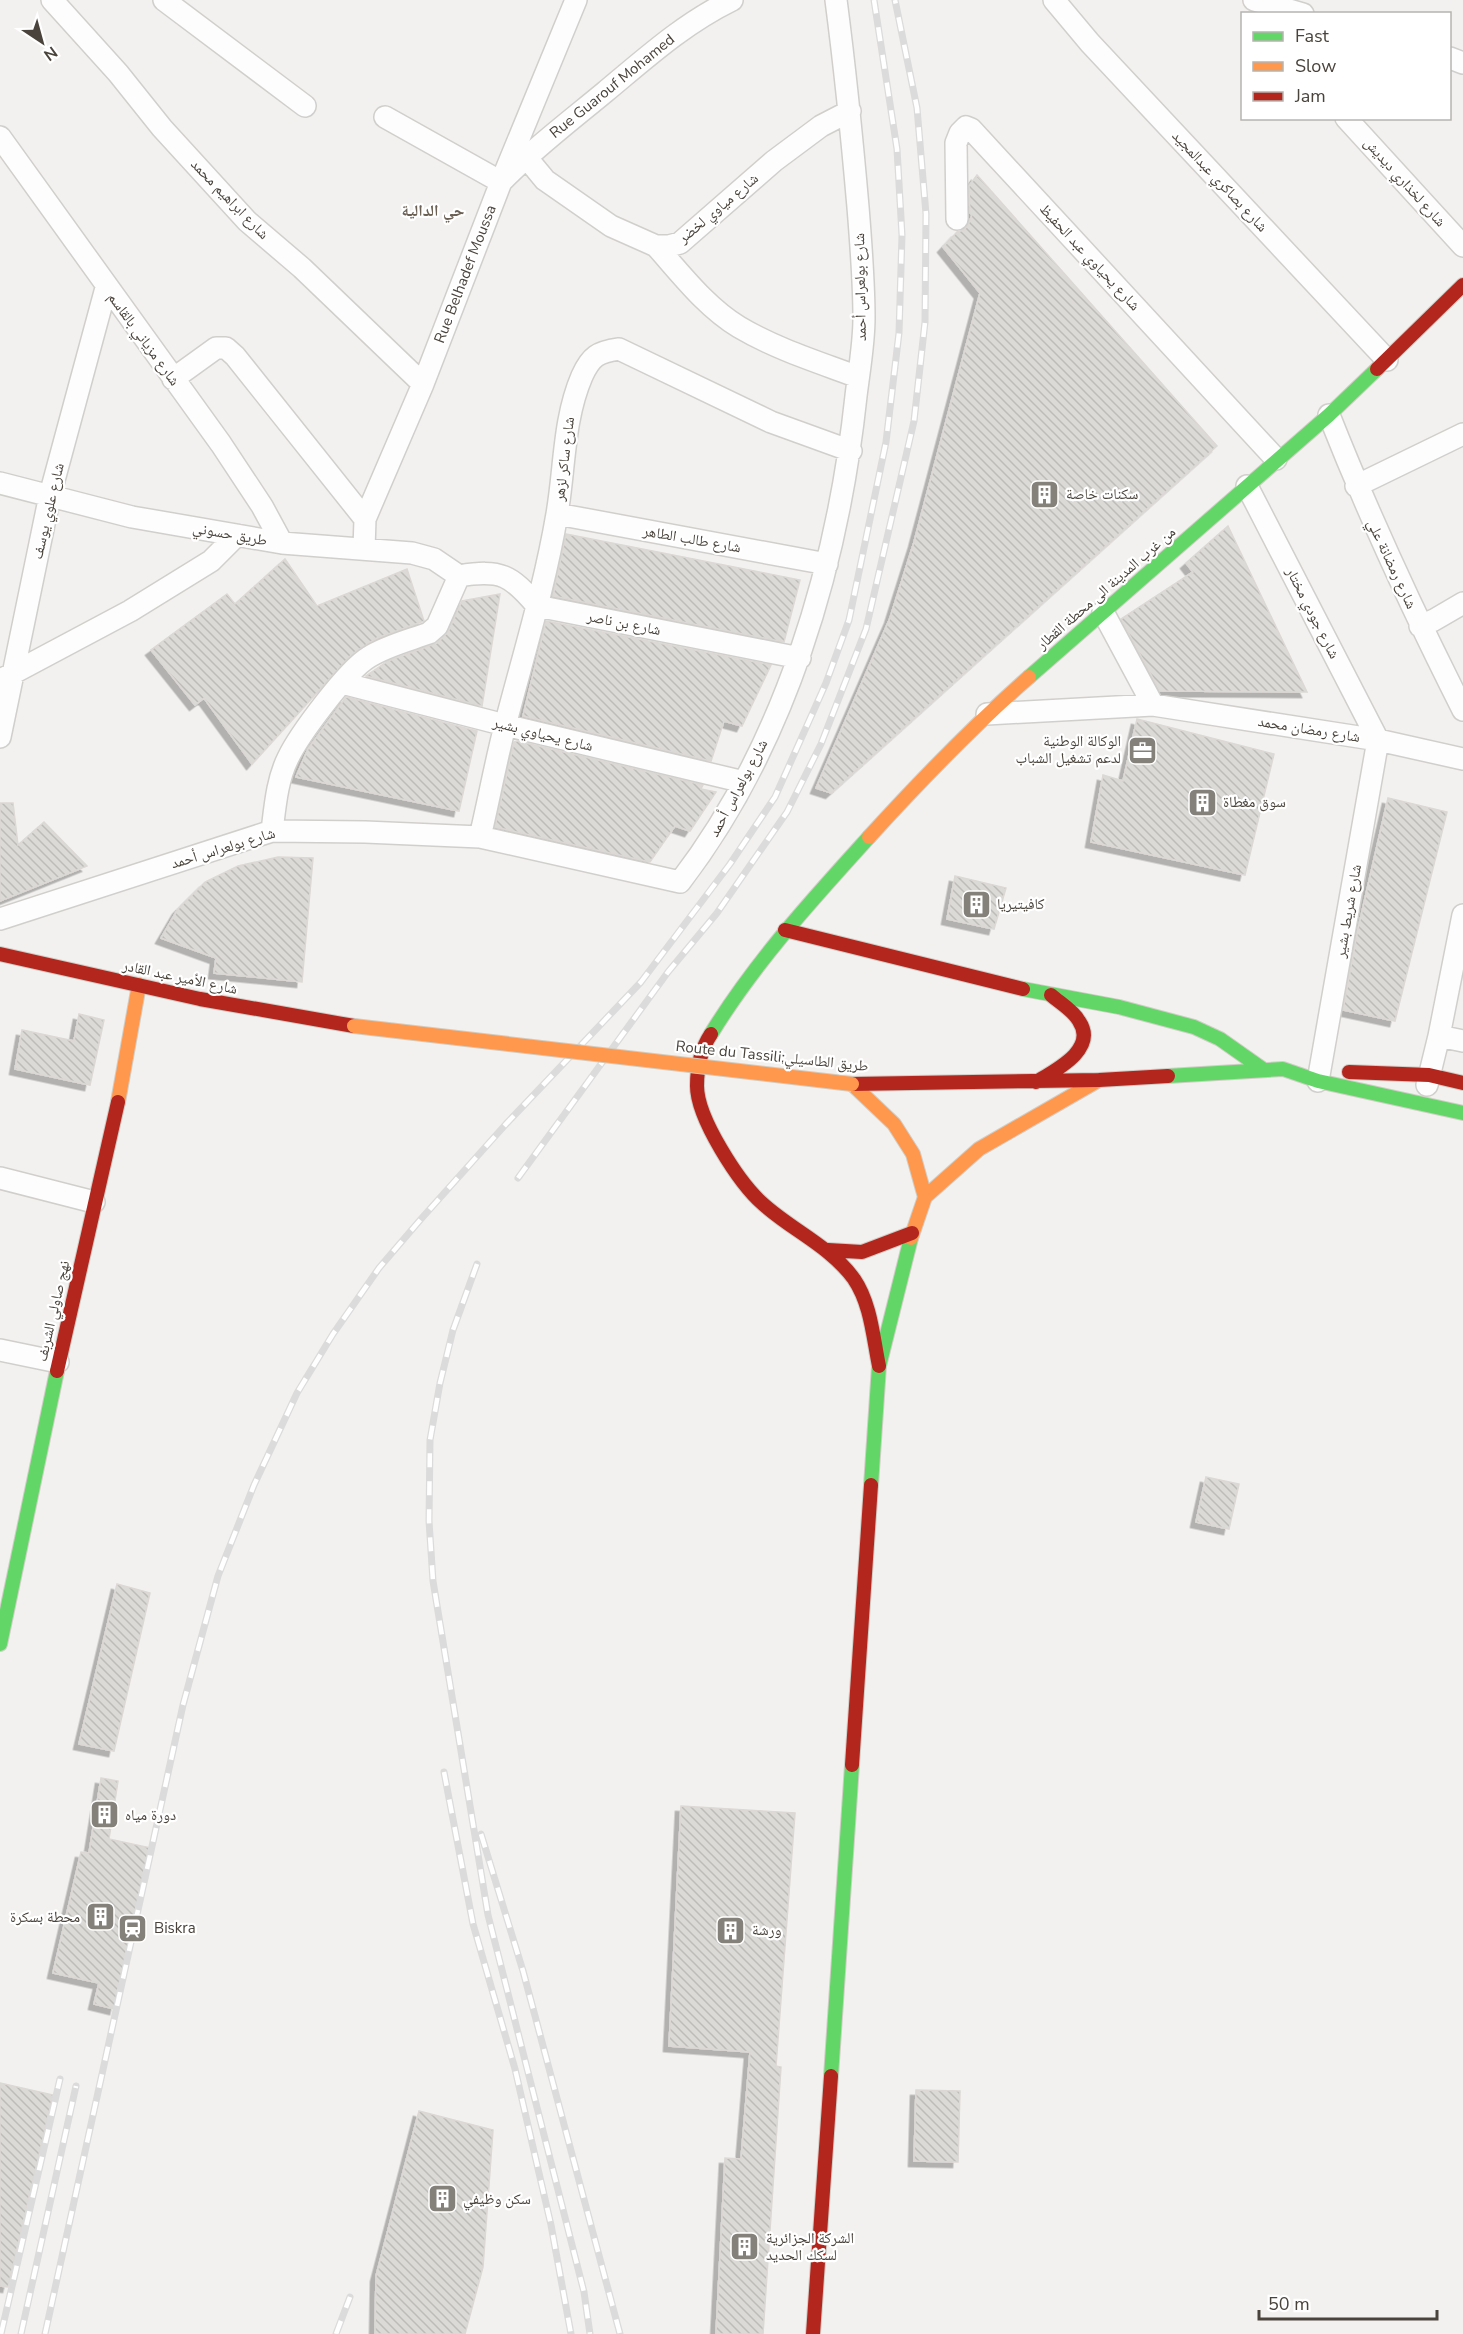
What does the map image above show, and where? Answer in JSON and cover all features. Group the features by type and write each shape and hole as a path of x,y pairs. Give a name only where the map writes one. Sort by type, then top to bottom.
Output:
{"street":[{"name":"شارع ابراهيم محمد","path":"52,0 118,73 162,128 247,221 302,268 423,384"},
{"path":"164,0 305,106"},
{"name":"Rue Belhadef Moussa","path":"364,549 365,519 423,384 501,182 576,0"},
{"name":"Rue Guarouf Mohamed","path":"501,182 525,157 665,41 703,14 732,0"},
{"name":"شارع بولعراس أحمد","path":"0,920 272,831 480,837 680,882 707,847 744,782 800,658 827,564 851,451 864,319 850,111 836,0"},
{"name":"شارع بصاكري عبدالمجيد","path":"1054,0 1090,43 1387,360"},
{"path":"1238,0 1248,12"},
{"path":"1254,0 1296,12"},
{"name":"شارع مياوي لخضر","path":"525,157 545,180 611,226 656,246 669,246 680,243 774,161 821,126 850,111"},
{"path":"385,117 501,182"},
{"name":"شارع لخذاري ديديش","path":"1348,120 1463,246"},
{"name":"شارع يحياوي عبد الحفيظ","path":"957,219 956,143 960,133 966,127 971,129 1276,459"},
{"name":"شارع مزياني بالقاسم","path":"0,137 106,288 221,444 262,506 282,543"},
{"path":"656,246 709,304 737,326 793,353 858,377"},
{"name":"من غرب المدينة الى محطة القطار","path":"828,1250 790,1227 760,1202 728,1163 708,1125 696,1088 702,1048 730,1001 785,930 923,778 987,714 1329,415 1463,285"},
{"name":"شارع علوي يوسف","path":"0,737 7,677 50,495 106,288"},
{"path":"173,379 216,348 226,348 235,356 365,519"},
{"name":"شارع ساكر لزهر","path":"480,837 505,725 537,606 557,514 571,404 591,360 601,351 619,349 771,422 851,451"},
{"name":"شارع رمضانة علي","path":"1329,415 1356,486 1420,626 1463,710"},
{"path":"1356,486 1463,434"},
{"name":"طريق حسوني","path":"0,483 132,517 237,536 282,543 412,553 434,559 459,576"},
{"name":"شارع جودي مختار","path":"1247,486 1378,740"},
{"name":"شارع طالب الطاهر","path":"557,514 827,564"},
{"path":"7,677 130,611 211,561 237,536"},
{"path":"272,831 277,795 288,758 315,717 342,682 368,657 429,633 437,626 459,576 477,573 510,577 537,606"},
{"path":"1420,626 1463,603"},
{"name":"شارع بن ناصر","path":"537,606 800,658"},
{"path":"1103,612 1153,705"},
{"name":"شارع يحياوي بشير","path":"342,682 505,725 744,782"},
{"name":"شارع رمضان محمد","path":"987,714 1153,705 1378,740 1463,759"},
{"name":"شارع شريط بشير","path":"1319,1075 1378,740"},
{"path":"1423,1103 1463,915"},
{"path":"785,930 1051,995 1119,1007 1194,1027 1220,1039 1264,1070"},
{"name":"شارع الأمير عبد القادر","path":"0,954 200,999 354,1026"},
{"name":"نهج صاولي الشربف","path":"0,1644 9,1548 58,1362 133,1024 139,985"},
{"path":"1035,1082 1072,1060 1080,1049 1083,1038 1083,1026 1078,1019 1051,995"},
{"name":"Route du Tassili;طريق الطاسيلي","path":"354,1026 852,1084 1035,1082 1264,1070 1295,1071 1319,1075 1463,1113"},
{"path":"1439,1036 1463,1041"},
{"name":"Route du Tassili;طريق الطاسيلي","path":"1319,1075 1350,1072 1429,1075 1463,1083"},
{"path":"813,2334 879,1366 912,1233 925,1197 979,1149 1099,1080"},
{"path":"852,1084 894,1124 913,1154 925,1197"},
{"path":"0,1178 94,1202"},
{"path":"828,1250 862,1251 912,1233"},
{"path":"828,1250 852,1277 864,1296 879,1366"},
{"path":"0,1350 58,1362"}],"building":[{"name":"سكنات خاصة","path":"977,175 1217,446 831,793 816,788 890,618 914,542 980,293 943,247 957,232 964,230 968,225 972,215 969,186"},
{"path":"1228,526 1307,692 1160,691 1121,619 1193,572 1186,563"},
{"path":"566,534 800,580 784,642 553,596"},
{"path":"285,559 317,606 407,569 424,621 377,638 352,654 252,764 204,698 195,705 151,650 227,594 235,604"},
{"path":"500,594 482,706 366,676 388,661 437,643 448,632 462,601"},
{"path":"546,621 771,665 742,726 724,721 711,761 523,716"},
{"path":"346,697 477,731 459,811 296,777 308,749"},
{"name":"سوق مغطاة","path":"1137,719 1274,754 1245,875 1091,842 1103,775 1123,781"},
{"path":"514,742 703,785 701,789 716,792 690,831 675,826 650,862 495,827"},
{"path":"1388,798 1447,812 1395,1021 1343,1010 1358,929"},
{"path":"0,803 13,803 18,845 44,822 87,866 0,901"},
{"path":"278,857 313,858 302,982 214,973 216,958 161,938 178,909 205,882 238,866"},
{"name":"كافيتيريا","path":"955,876 1006,888 994,929 947,919"},
{"path":"79,1014 104,1020 90,1085 15,1069 22,1030 74,1041"},
{"path":"1206,1477 1239,1484 1229,1529 1196,1522"},
{"path":"117,1584 150,1593 114,1751 79,1744"},
{"name":"محطة بسكرة","path":"101,1778 118,1781 109,1839 151,1848 115,2009 94,2004 99,1983 53,1973 81,1852 89,1853"},
{"name":"ورشة","path":"681,1806 795,1813 776,2066 781,2067 763,2334 716,2334 725,2158 741,2159 750,2052 669,2046"},
{"path":"0,2083 53,2095 8,2287 0,2286"},
{"path":"916,2090 960,2091 958,2162 914,2161"},
{"name":"سكن وظيفي","path":"419,2111 493,2130 483,2267 465,2334 375,2334 376,2276"}],"railway":[{"path":"45,2334 183,1705 218,1576 254,1485 297,1393 333,1334 379,1268 506,1124 641,982 730,864 775,797 826,683 849,620 886,442 899,333 902,235 897,149 874,0"},
{"path":"518,1178 668,972 717,913 787,812 821,744 866,629 914,421 925,322 926,214 917,108 895,0"},
{"path":"477,1264 453,1330 440,1383 430,1440 429,1521 433,1581 488,1915 584,2292 590,2334"},
{"path":"444,1772 473,1924 515,2069 551,2225 571,2334"},
{"path":"481,1834 523,1971 620,2334"},
{"path":"1,2334 60,2079"},
{"path":"21,2334 76,2086"},
{"path":"336,2334 350,2297"}],"traffic: fast":[{"path":"1029,677 1329,415 1377,369"},
{"path":"711,1034 765,957 869,837"},
{"path":"1023,989 1119,1007 1194,1027 1220,1039 1264,1070"},
{"path":"1168,1076 1283,1069 1318,1081 1463,1113"},
{"path":"871,1485 879,1366 911,1238"},
{"path":"0,1644 57,1371"},
{"path":"831,2076 852,1765"}],"traffic: slow":[{"path":"869,837 947,755 1029,677"},
{"path":"118,1102 139,985"},
{"path":"354,1026 852,1084"},
{"path":"911,1238 925,1197 979,1149 1099,1080"},
{"path":"852,1084 894,1124 913,1154 925,1197"}],"traffic: jam":[{"path":"1377,369 1463,285"},
{"path":"785,930 1023,989"},
{"path":"0,954 200,999 354,1026"},
{"path":"1036,1082 1072,1058 1083,1041 1083,1031 1079,1021 1070,1010 1051,995"},
{"path":"711,1034 700,1058 697,1086 704,1115 712,1132 732,1166 753,1194 775,1214 834,1257 854,1279 868,1310 879,1366"},
{"path":"1349,1072 1429,1075 1463,1083"},
{"path":"852,1084 1099,1080 1168,1076"},
{"path":"57,1371 118,1102"},
{"path":"828,1250 862,1252 912,1233"},
{"path":"852,1765 871,1485"},
{"path":"813,2334 831,2076"}],"place":[{"name":"سكنات خاصة","path":"1045,494"},
{"name":"الوكالة الوطنية لدعم تشغيل الشباب","path":"1142,750"},
{"name":"سوق مغطاة","path":"1202,802"},
{"name":"كافيتيريا","path":"976,904"},
{"name":"دورة مياه","path":"104,1815"},
{"name":"محطة بسكرة","path":"101,1917"},
{"name":"Biskra","path":"133,1928"},
{"name":"ورشة","path":"731,1930"},
{"name":"سكن وظيفي","path":"442,2199"},
{"name":"الشركة الجزائرية لسكك الحديد","path":"745,2247"}],"district":[{"name":"حي الدالية","path":"433,211"}]}
